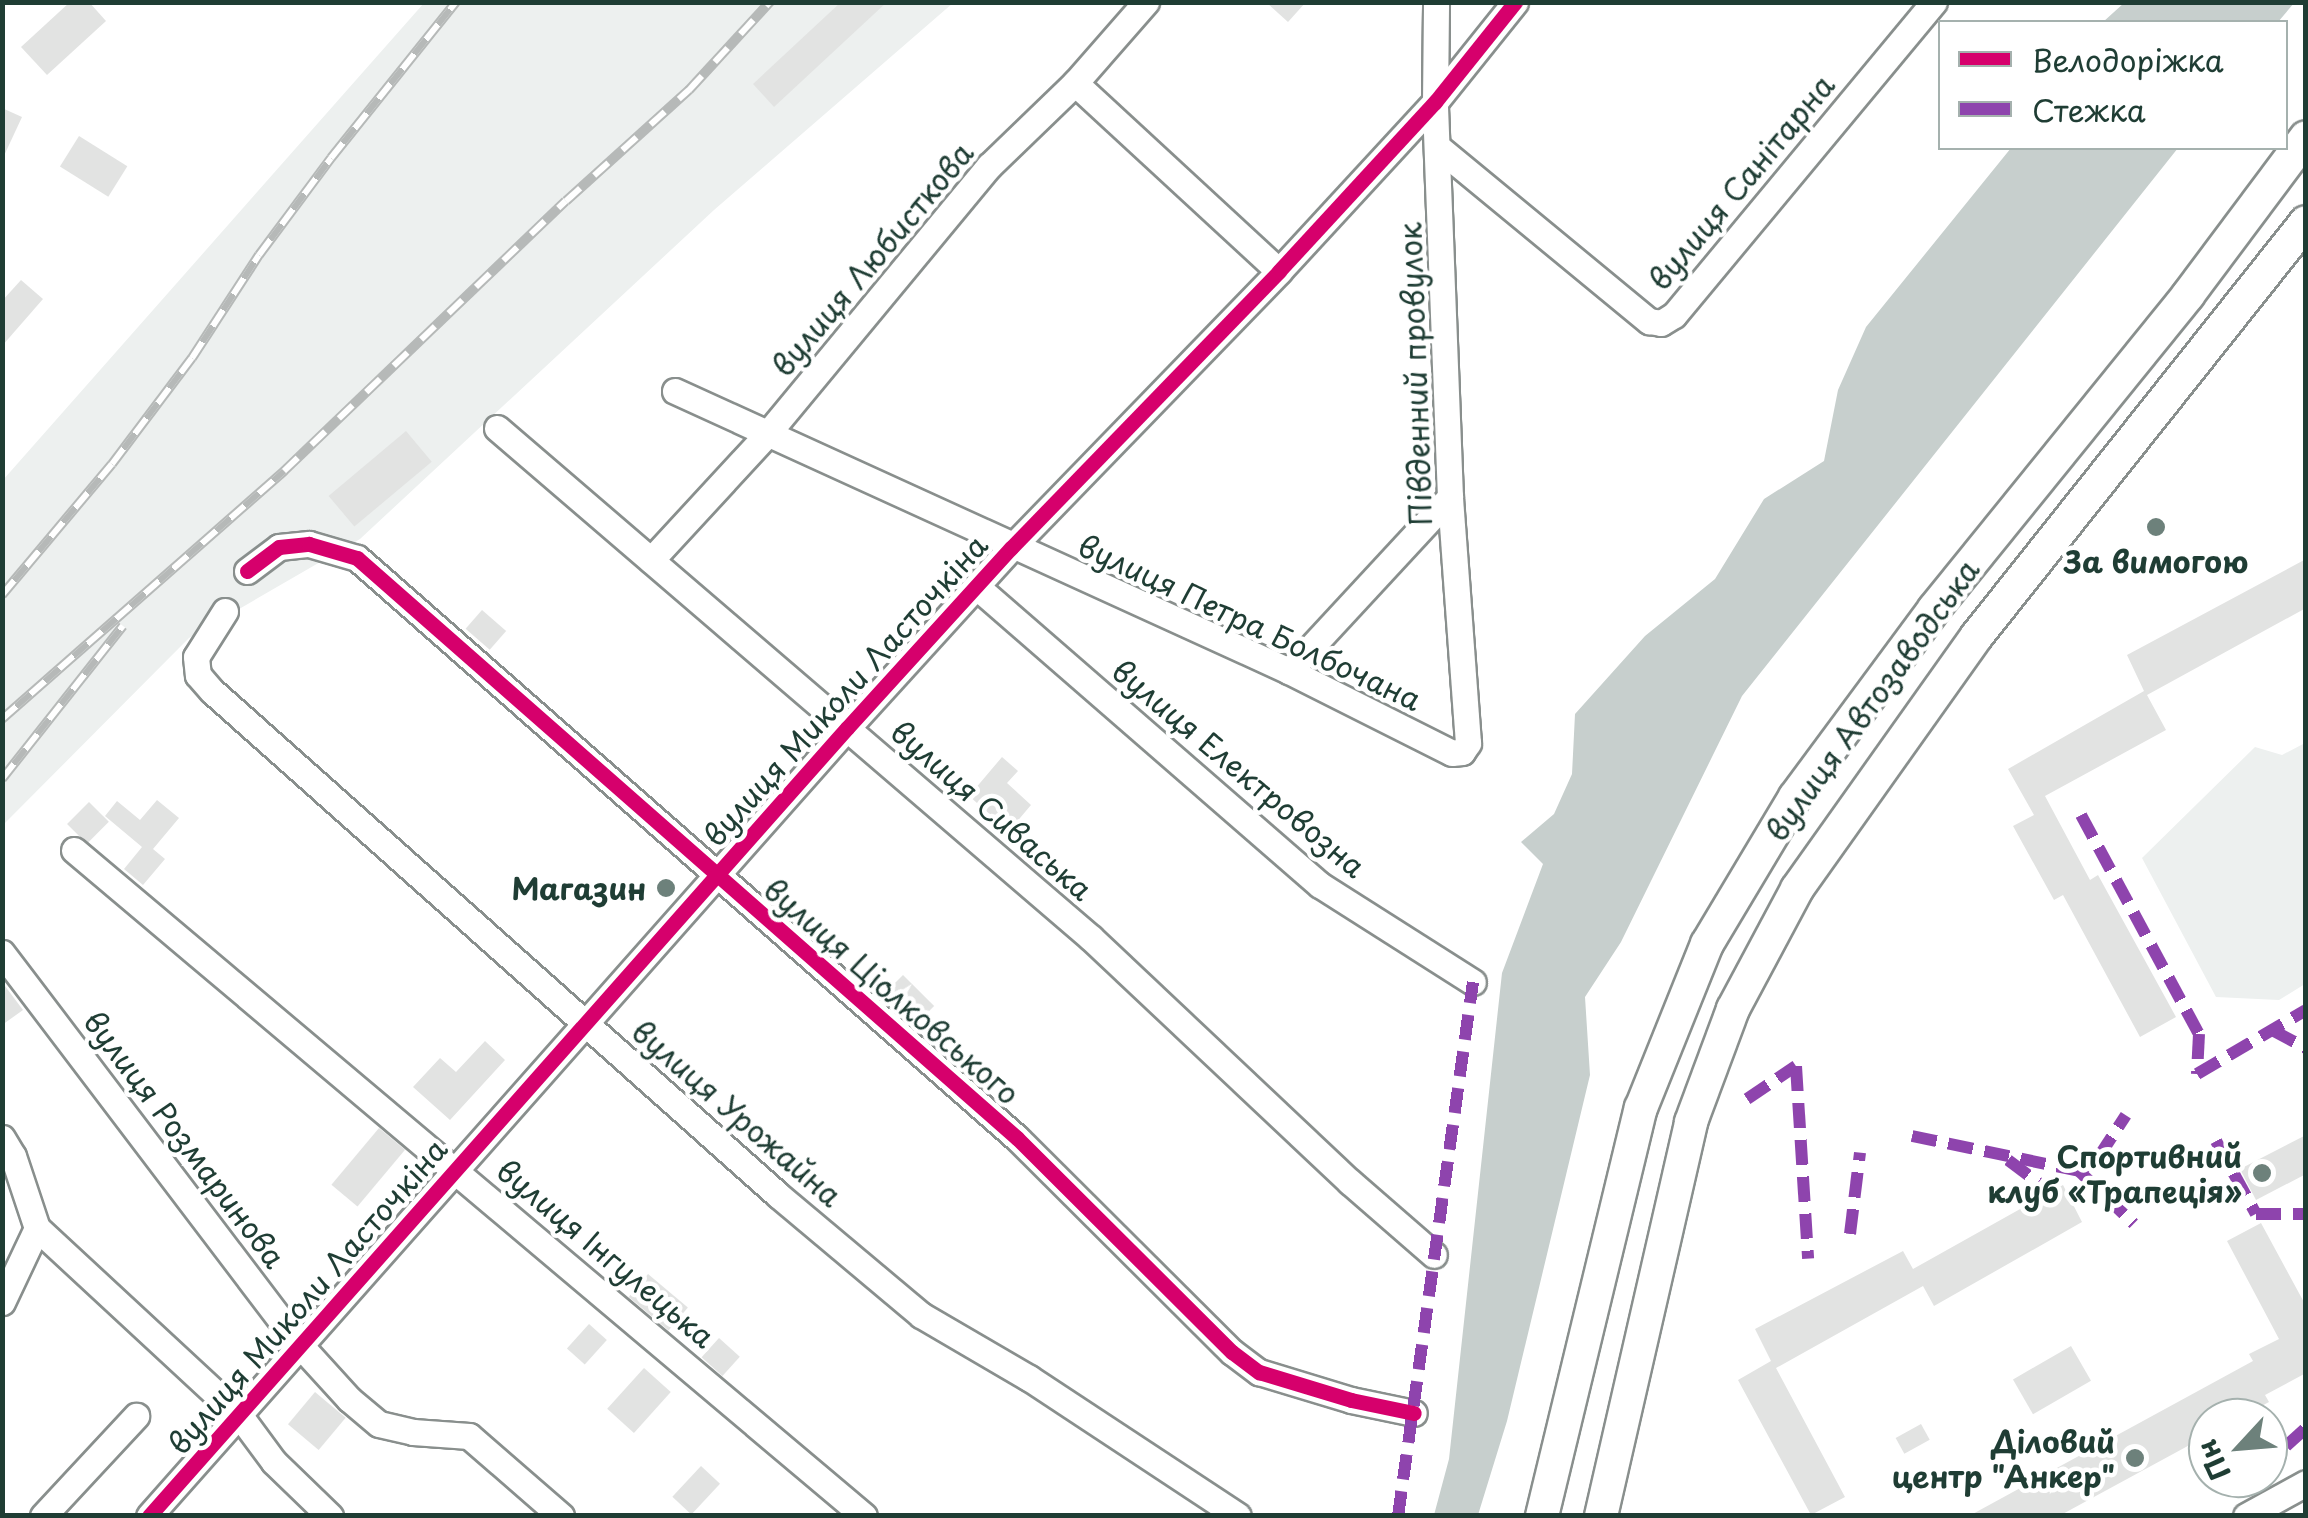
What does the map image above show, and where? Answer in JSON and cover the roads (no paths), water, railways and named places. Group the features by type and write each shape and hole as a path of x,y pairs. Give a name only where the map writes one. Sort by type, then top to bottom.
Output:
{"main road":[{"name":"вулиця Автозаводська","path":"1542,1516 1641,1108 1708,944 1795,798 1934,609 2188,295 2306,137"},
{"name":"вулиця Автозаводська","path":"1602,1516 1690,1122 1734,1010 1797,889 1976,637 2306,222"},
{"path":"1934,609 1976,637"}],"street":[{"name":"вулиця Любисткова","path":"651,560 768,434 989,166 1075,83 1146,2"},
{"name":"Південний провулок","path":"1436,2 1434,102 1440,148 1450,497 1468,743"},
{"name":"вулиця Миколи Ласточкіна","path":"149,1516 240,1416 298,1343 587,1024 715,874 1011,548 1280,271 1434,102 1515,2"},
{"name":"вулиця Санітарна","path":"1440,148 1650,321 1661,323 1674,315 1934,2"},
{"path":"1075,83 1280,271"},
{"name":"вулиця Петра Болбочана","path":"675,391 1011,548 1289,671 1452,753 1462,752 1468,743"},
{"name":"вулиця Сиваська","path":"497,428 1091,938 1350,1182 1434,1255"},
{"path":"1289,671 1450,497"},
{"name":"вулиця Ціолковського","path":"247,571 280,548 309,544 356,558 1017,1138 1232,1352 1259,1372 1351,1400 1414,1413"},
{"name":"вулиця Електровозна","path":"976,587 1320,885 1473,982"},
{"name":"вулиця Урожайна","path":"225,610 196,657 198,675 587,1024 921,1315 1030,1378 1238,1516"},
{"name":"вулиця Інгулецька","path":"74,850 864,1516"},
{"name":"вулиця Розмаринова","path":"2,952 298,1343 380,1424 413,1432 468,1436 561,1516"},
{"path":"2,1138 13,1156 37,1228 240,1416 274,1462 330,1516"},
{"path":"2,1302 37,1228"},
{"path":"43,1516 136,1416"},
{"path":"2246,1516 2306,1483"}],"railway":[{"path":"2,595 112,464 192,358 259,255 331,158 456,2"},
{"path":"2,719 284,471 566,201 689,90 770,2"},
{"path":"2,779 123,626"}],"place":[{"name":"За вимогою","path":"2156,527"},
{"name":"Магазин","path":"666,888"},
{"name":"Спортивний клуб «Трапеція»","path":"2262,1173"},
{"name":"Діловий центр \"Анкер\"","path":"2135,1458"}]}
